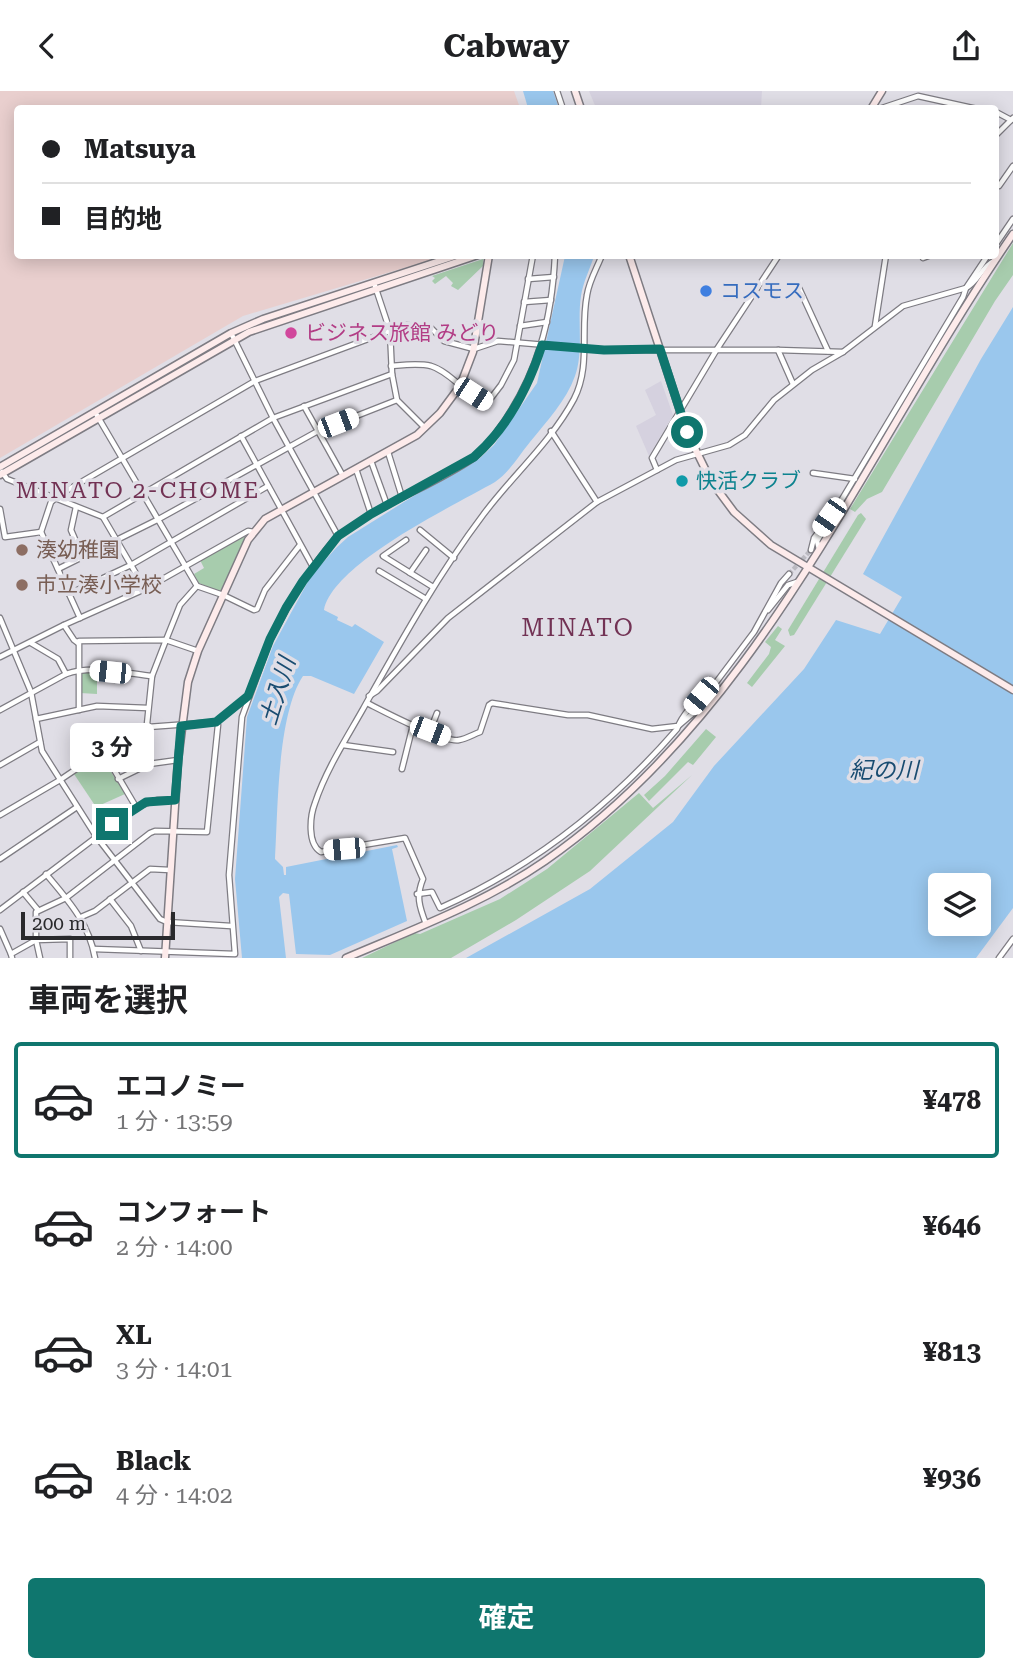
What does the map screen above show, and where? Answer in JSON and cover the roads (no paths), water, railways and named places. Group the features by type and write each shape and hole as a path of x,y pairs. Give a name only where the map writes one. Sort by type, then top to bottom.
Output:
{"main road":[{"path":"999,255 1013,234"},
{"path":"1,471 233,336 447,259"},
{"path":"375,286 465,259"},
{"path":"165,955 178,760 188,682 198,651 223,595 254,532 265,519 417,435 440,413 460,386 474,349 488,259"},
{"path":"630,259 696,453 711,481 748,527 771,545 1013,690"},
{"path":"346,958 502,888 575,839 668,753 714,699 766,629 807,567 815,549 883,448 995,261"}],"street":[{"path":"891,105 919,96 959,105"},
{"path":"999,132 1012,119"},
{"path":"999,186 1013,166"},
{"path":"999,240 1013,219"},
{"path":"391,366 433,367 488,402 514,360 532,259"},
{"path":"93,950 141,951 165,955 235,954 229,875 242,717 270,639 296,591 338,536 371,514 474,457 487,445 535,367 543,345 555,259"},
{"path":"426,924 417,894 423,879 405,838 321,852 316,849 312,811 328,773 367,700 433,587 482,516 551,432 578,390 584,365 587,294 600,259"},
{"path":"657,470 652,458 717,349 776,259"},
{"path":"875,326 885,259"},
{"path":"815,549 836,508 985,259"},
{"path":"367,700 448,618 597,502 696,453 729,445 745,435 775,400 794,384 843,352 903,306 966,288 972,285 989,263 995,261"},
{"path":"528,279 554,277"},
{"path":"375,286 390,331 391,374 397,400 425,428"},
{"path":"799,288 828,351"},
{"path":"524,302 551,300"},
{"path":"520,326 547,322"},
{"path":"80,618 41,532 54,499 255,381 390,331 413,325 431,328 444,341 474,349 498,341 583,349 843,352"},
{"path":"233,336 273,418 338,536"},
{"path":"778,350 794,384"},
{"path":"103,517 273,418 391,374"},
{"path":"58,569 157,520 318,431 397,400"},
{"path":"304,406 343,476"},
{"path":"97,415 197,586 257,609 265,590 300,545"},
{"path":"551,432 597,502"},
{"path":"241,436 313,568"},
{"path":"388,452 402,497"},
{"path":"371,461 387,505"},
{"path":"356,469 371,514"},
{"path":"1,471 7,479 103,517 145,589"},
{"path":"813,473 855,479"},
{"path":"69,594 131,565 268,486"},
{"path":"76,507 71,530 83,558"},
{"path":"0,509 5,537 41,532"},
{"path":"420,530 454,558"},
{"path":"0,657 145,589 248,531 254,532"},
{"path":"407,540 383,556 433,587"},
{"path":"410,573 426,551"},
{"path":"379,571 426,599"},
{"path":"765,613 789,574"},
{"path":"417,894 432,892 439,908 476,892 536,857 565,835 637,772 701,696 708,693 788,585 797,582"},
{"path":"148,727 152,676 180,605 197,586"},
{"path":"0,618 31,692 43,751 96,836 160,919 167,922 232,926"},
{"path":"64,625 78,643 105,639 166,640 198,651"},
{"path":"30,642 58,659 66,674"},
{"path":"78,643 79,710"},
{"path":"0,710 77,670 152,676"},
{"path":"0,815 103,751 148,727 216,722 248,696"},
{"path":"367,700 413,725 453,740 460,740 480,732 489,705 496,702 569,715 588,715 652,729 678,726 705,703 714,699"},
{"path":"36,719 96,706 148,708"},
{"path":"430,731 437,713"},
{"path":"40,958 36,940 36,912 66,898 150,833 207,832 218,725 216,722"},
{"path":"402,769 413,725"},
{"path":"0,765 40,741"},
{"path":"343,745 393,752"},
{"path":"103,751 136,807"},
{"path":"118,779 149,764 178,760"},
{"path":"0,910 136,807 157,800 175,800"},
{"path":"0,859 77,807"},
{"path":"81,917 95,911 150,869 170,870"},
{"path":"46,874 81,917 95,958"},
{"path":"23,892 38,911"},
{"path":"110,899 131,926 141,951"},
{"path":"0,929 12,956 36,940 70,939 70,958"},
{"path":"999,958 1013,939"}],"water":[{"path":"523,91 553,91 558,105 527,105"},
{"name":"土入川","path":"564,259 593,259 581,296 578,366 567,394 510,469 500,478 398,537 349,573 332,592 324,610 338,617 337,620 352,627 355,624 384,642 354,694 311,676 303,676 294,693 288,714 280,764 275,859 283,867 284,875 286,867 397,845 398,847 392,849 407,921 330,955 296,954 289,894 283,893 279,897 286,958 242,958 235,879 247,717 273,646 311,576 336,548 348,537 428,487 479,459 494,445 537,383"},
{"name":"紀の川","path":"1013,307 1013,908 976,958 466,958 590,889 673,822 714,766 804,669 836,620 880,634 902,597 863,574 981,359"}],"tunnel":[{"path":"789,574 811,550"}],"place":[{"name":"コスモス","path":"706,291"},
{"name":"ビジネス旅館 みどり","path":"291,333"},
{"name":"快活クラブ","path":"682,481"},
{"name":"湊幼稚園","path":"22,550"},
{"name":"市立湊小学校","path":"22,585"}],"district":[{"name":"MINATO 2-CHOME","path":"138,490"},
{"name":"MINATO","path":"578,628"}]}
